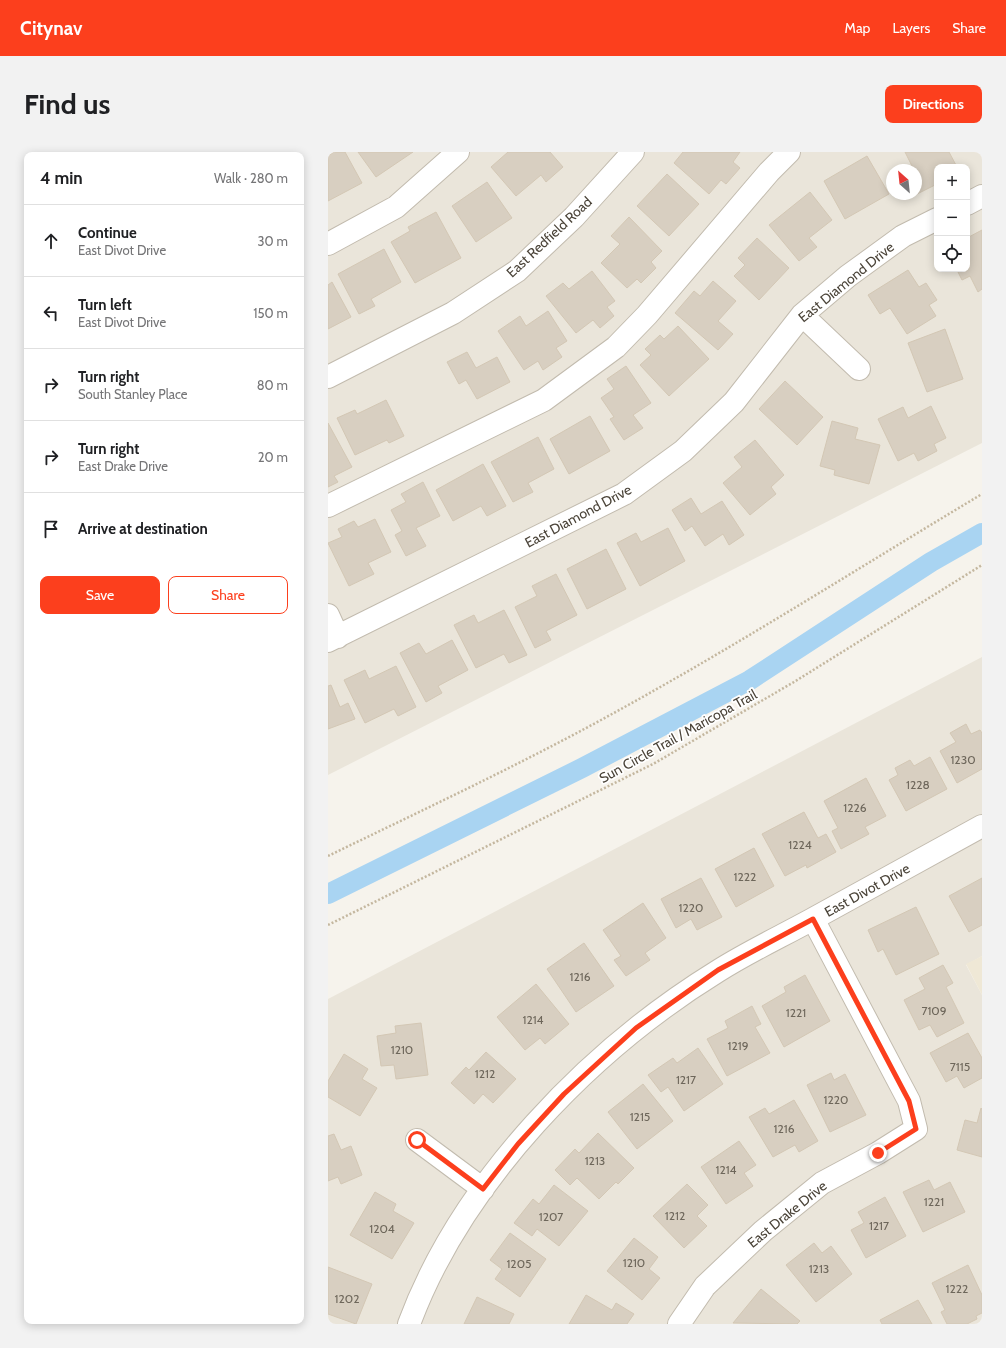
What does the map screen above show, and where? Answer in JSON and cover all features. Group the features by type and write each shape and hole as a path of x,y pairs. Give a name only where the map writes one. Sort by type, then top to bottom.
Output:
{"street":[{"path":"328,244 396,207 458,152"},
{"name":"East Redfield Road","path":"328,377 453,313 517,271 574,217 633,152"},
{"path":"328,506 544,400 616,347 647,315 764,177 789,152"},
{"path":"970,202 982,196"},
{"name":"East Diamond Drive","path":"333,639 624,494 683,451 734,402 802,315 848,276 903,236 934,220"},
{"path":"802,315 859,369"},
{"path":"328,615 333,639"},
{"name":"East Divot Drive","path":"409,1324 418,1300 448,1240 483,1189 518,1144 564,1094 636,1028 718,970 982,826"},
{"name":"East Drake Drive","path":"679,1324 704,1286 763,1231 822,1183 878,1153 916,1129 909,1101 813,919"},
{"path":"417,1140 483,1189"}],"path":[{"path":"328,856 442,801 629,704 741,640 982,494"},
{"name":"Sun Circle Trail / Maricopa Trail","path":"328,925 653,764 794,682 982,565"}],"shaded area":[{"path":"328,152 982,152 982,443 328,775"},
{"path":"982,657 982,956 966,965 982,995 982,1324 328,1324 328,999"},
{"path":"982,956 982,995 966,964"}],"building":[{"path":"334,152 345,152 362,183 328,201 328,156"},
{"path":"358,152 413,152 376,177"},
{"path":"508,152 550,152 563,167 546,182 541,175 516,196 491,167"},
{"path":"683,152 740,152 733,162 740,168 726,184 721,180 709,194 674,163"},
{"path":"905,152 949,152 955,164 934,164 934,186 922,192 922,164 911,164"},
{"path":"867,156 886,189 886,196 845,219 824,181"},
{"path":"667,174 699,204 669,236 637,206"},
{"path":"487,182 512,218 476,242 452,206"},
{"path":"810,192 832,220 809,238 817,247 799,261 769,225"},
{"path":"436,212 461,258 415,283 391,242 410,231 408,227"},
{"path":"629,217 662,251 651,262 656,268 641,283 637,279 627,288 601,263 620,244 611,236"},
{"path":"982,230 982,289 978,292 970,276 962,280 958,272 970,272 970,236"},
{"path":"757,238 789,268 759,300 734,276 745,265 738,258"},
{"path":"384,249 401,282 371,299 375,306 359,314 338,274"},
{"path":"908,270 919,287 926,283 937,300 929,305 936,316 907,334 890,308 880,314 868,295"},
{"path":"592,271 615,301 607,307 614,316 600,328 593,320 576,333 546,296 563,283 569,289"},
{"path":"713,281 736,301 718,321 733,334 718,350 675,313 694,291 700,296"},
{"path":"332,282 351,317 328,329 328,285"},
{"path":"548,311 567,341 556,348 562,357 543,370 538,361 524,370 498,331 520,316 526,326"},
{"path":"678,326 709,359 669,396 640,365 651,355 645,349 660,335 664,339"},
{"path":"945,329 963,379 927,392 908,343"},
{"path":"467,352 476,368 497,357 510,382 477,399 466,380 459,384 447,362"},
{"path":"626,366 651,403 633,415 643,428 624,440 610,419 614,417 601,398 614,389 607,379"},
{"path":"785,381 823,417 797,445 759,409"},
{"path":"386,400 404,436 389,443 387,440 355,455 337,418 355,410 357,414"},
{"path":"931,406 946,438 934,444 937,451 918,461 914,453 898,461 878,419 903,407 908,418"},
{"path":"590,416 610,451 569,474 550,439"},
{"path":"832,421 858,428 855,439 880,445 869,484 834,475 835,470 820,466"},
{"path":"328,423 352,467 334,476 338,482 328,487"},
{"path":"538,437 554,469 528,483 533,492 513,502 491,462"},
{"path":"755,440 784,475 771,487 776,494 750,515 723,483 742,467 734,457"},
{"path":"483,464 506,506 487,516 481,506 453,521 436,490"},
{"path":"423,482 440,516 416,528 426,546 406,556 395,535 402,531 391,510 406,502 401,494"},
{"path":"691,498 701,514 722,501 744,535 729,545 723,534 705,546 692,526 685,531 672,510"},
{"path":"375,519 391,552 368,563 374,574 349,586 328,543 342,537 338,529 354,521 358,527"},
{"path":"668,528 685,561 640,586 617,543 636,533 641,542"},
{"path":"606,549 626,589 587,609 567,569"},
{"path":"556,574 577,615 546,631 551,640 535,648 515,607 537,596 532,586"},
{"path":"504,610 527,655 509,663 504,654 476,668 454,625 474,615 478,623"},
{"path":"452,640 468,670 438,686 442,693 426,702 400,653 419,643 426,654"},
{"path":"396,666 416,707 398,716 394,709 365,723 344,680 365,670 369,679"},
{"path":"331,685 340,707 348,703 355,719 328,729 328,686"},
{"path":"966,724 971,734 980,730 982,733 982,769 957,783 940,751 956,742 950,733"},
{"path":"930,757 947,789 906,811 889,780 898,775 895,768 910,760 914,766"},
{"path":"866,778 886,816 865,827 869,834 841,849 832,831 838,828 824,801"},
{"path":"804,812 818,838 826,834 836,852 807,868 806,865 785,876 762,834"},
{"path":"754,848 774,886 736,907 715,869"},
{"path":"701,878 722,917 697,930 691,919 676,928 661,899"},
{"path":"982,878 982,925 969,932 949,896"},
{"path":"643,903 666,938 645,953 650,960 626,976 614,960 621,956 603,930"},
{"path":"916,907 939,954 896,975 883,949 878,952 868,930"},
{"path":"584,943 614,986 576,1012 547,969"},
{"path":"943,965 953,983 946,987 964,1023 937,1037 930,1025 919,1030 904,1000 925,989 919,978"},
{"path":"805,975 830,1021 784,1047 762,1006 786,992 784,987"},
{"path":"536,984 569,1024 545,1044 540,1038 525,1050 497,1017"},
{"path":"752,1006 761,1024 755,1027 770,1053 727,1076 707,1039 728,1028 725,1021"},
{"path":"421,1023 428,1075 396,1079 394,1065 381,1066 377,1036 396,1033 395,1026"},
{"path":"968,1033 982,1058 982,1078 964,1088 957,1076 946,1082 930,1053"},
{"path":"698,1048 723,1084 684,1111 668,1087 661,1092 648,1075 673,1058 677,1063"},
{"path":"486,1052 516,1079 493,1103 483,1094 474,1104 451,1083 466,1067 469,1070"},
{"path":"344,1054 368,1069 362,1079 377,1088 360,1116 328,1097 328,1081"},
{"path":"831,1073 834,1080 845,1074 866,1115 830,1132 807,1085"},
{"path":"643,1084 673,1121 637,1149 608,1112"},
{"path":"794,1100 818,1141 799,1152 795,1145 773,1157 749,1117 765,1108 769,1114"},
{"path":"981,1108 982,1157 957,1150 965,1120 977,1123"},
{"path":"598,1133 634,1168 618,1184 616,1182 599,1199 577,1178 570,1185 555,1170 575,1149 579,1153"},
{"path":"334,1134 341,1150 351,1146 362,1175 341,1184 338,1177 328,1181 328,1136"},
{"path":"739,1141 756,1165 744,1173 753,1186 726,1204 701,1167"},
{"path":"929,1180 934,1190 950,1182 965,1212 923,1232 903,1192"},
{"path":"687,1184 708,1205 697,1216 707,1226 684,1248 653,1216"},
{"path":"554,1185 588,1211 559,1246 537,1229 532,1236 514,1223 533,1199 539,1204"},
{"path":"375,1192 396,1204 393,1211 414,1223 392,1259 350,1235"},
{"path":"885,1197 906,1236 866,1258 851,1230 864,1223 858,1212"},
{"path":"510,1233 546,1259 520,1297 495,1279 502,1269 490,1260"},
{"path":"634,1238 658,1257 649,1269 660,1278 642,1300 607,1271"},
{"path":"814,1243 822,1253 831,1246 852,1274 816,1302 786,1265"},
{"path":"968,1265 982,1295 982,1313 976,1316 977,1319 967,1324 947,1324 941,1312 945,1310 932,1283"},
{"path":"328,1267 372,1284 356,1324 328,1314"},
{"path":"761,1289 800,1321 797,1324 733,1323"},
{"path":"586,1295 612,1310 616,1303 634,1314 627,1324 569,1324"},
{"path":"477,1297 514,1314 509,1324 464,1324"},
{"path":"918,1300 932,1324 882,1324 880,1320"}],"waterway":[{"path":"328,894 582,768 750,680 931,562 982,533"}],"route":[{"path":"417,1140 483,1189 518,1144 564,1094 636,1028 718,970 813,919 909,1101 916,1129 878,1153"}]}
